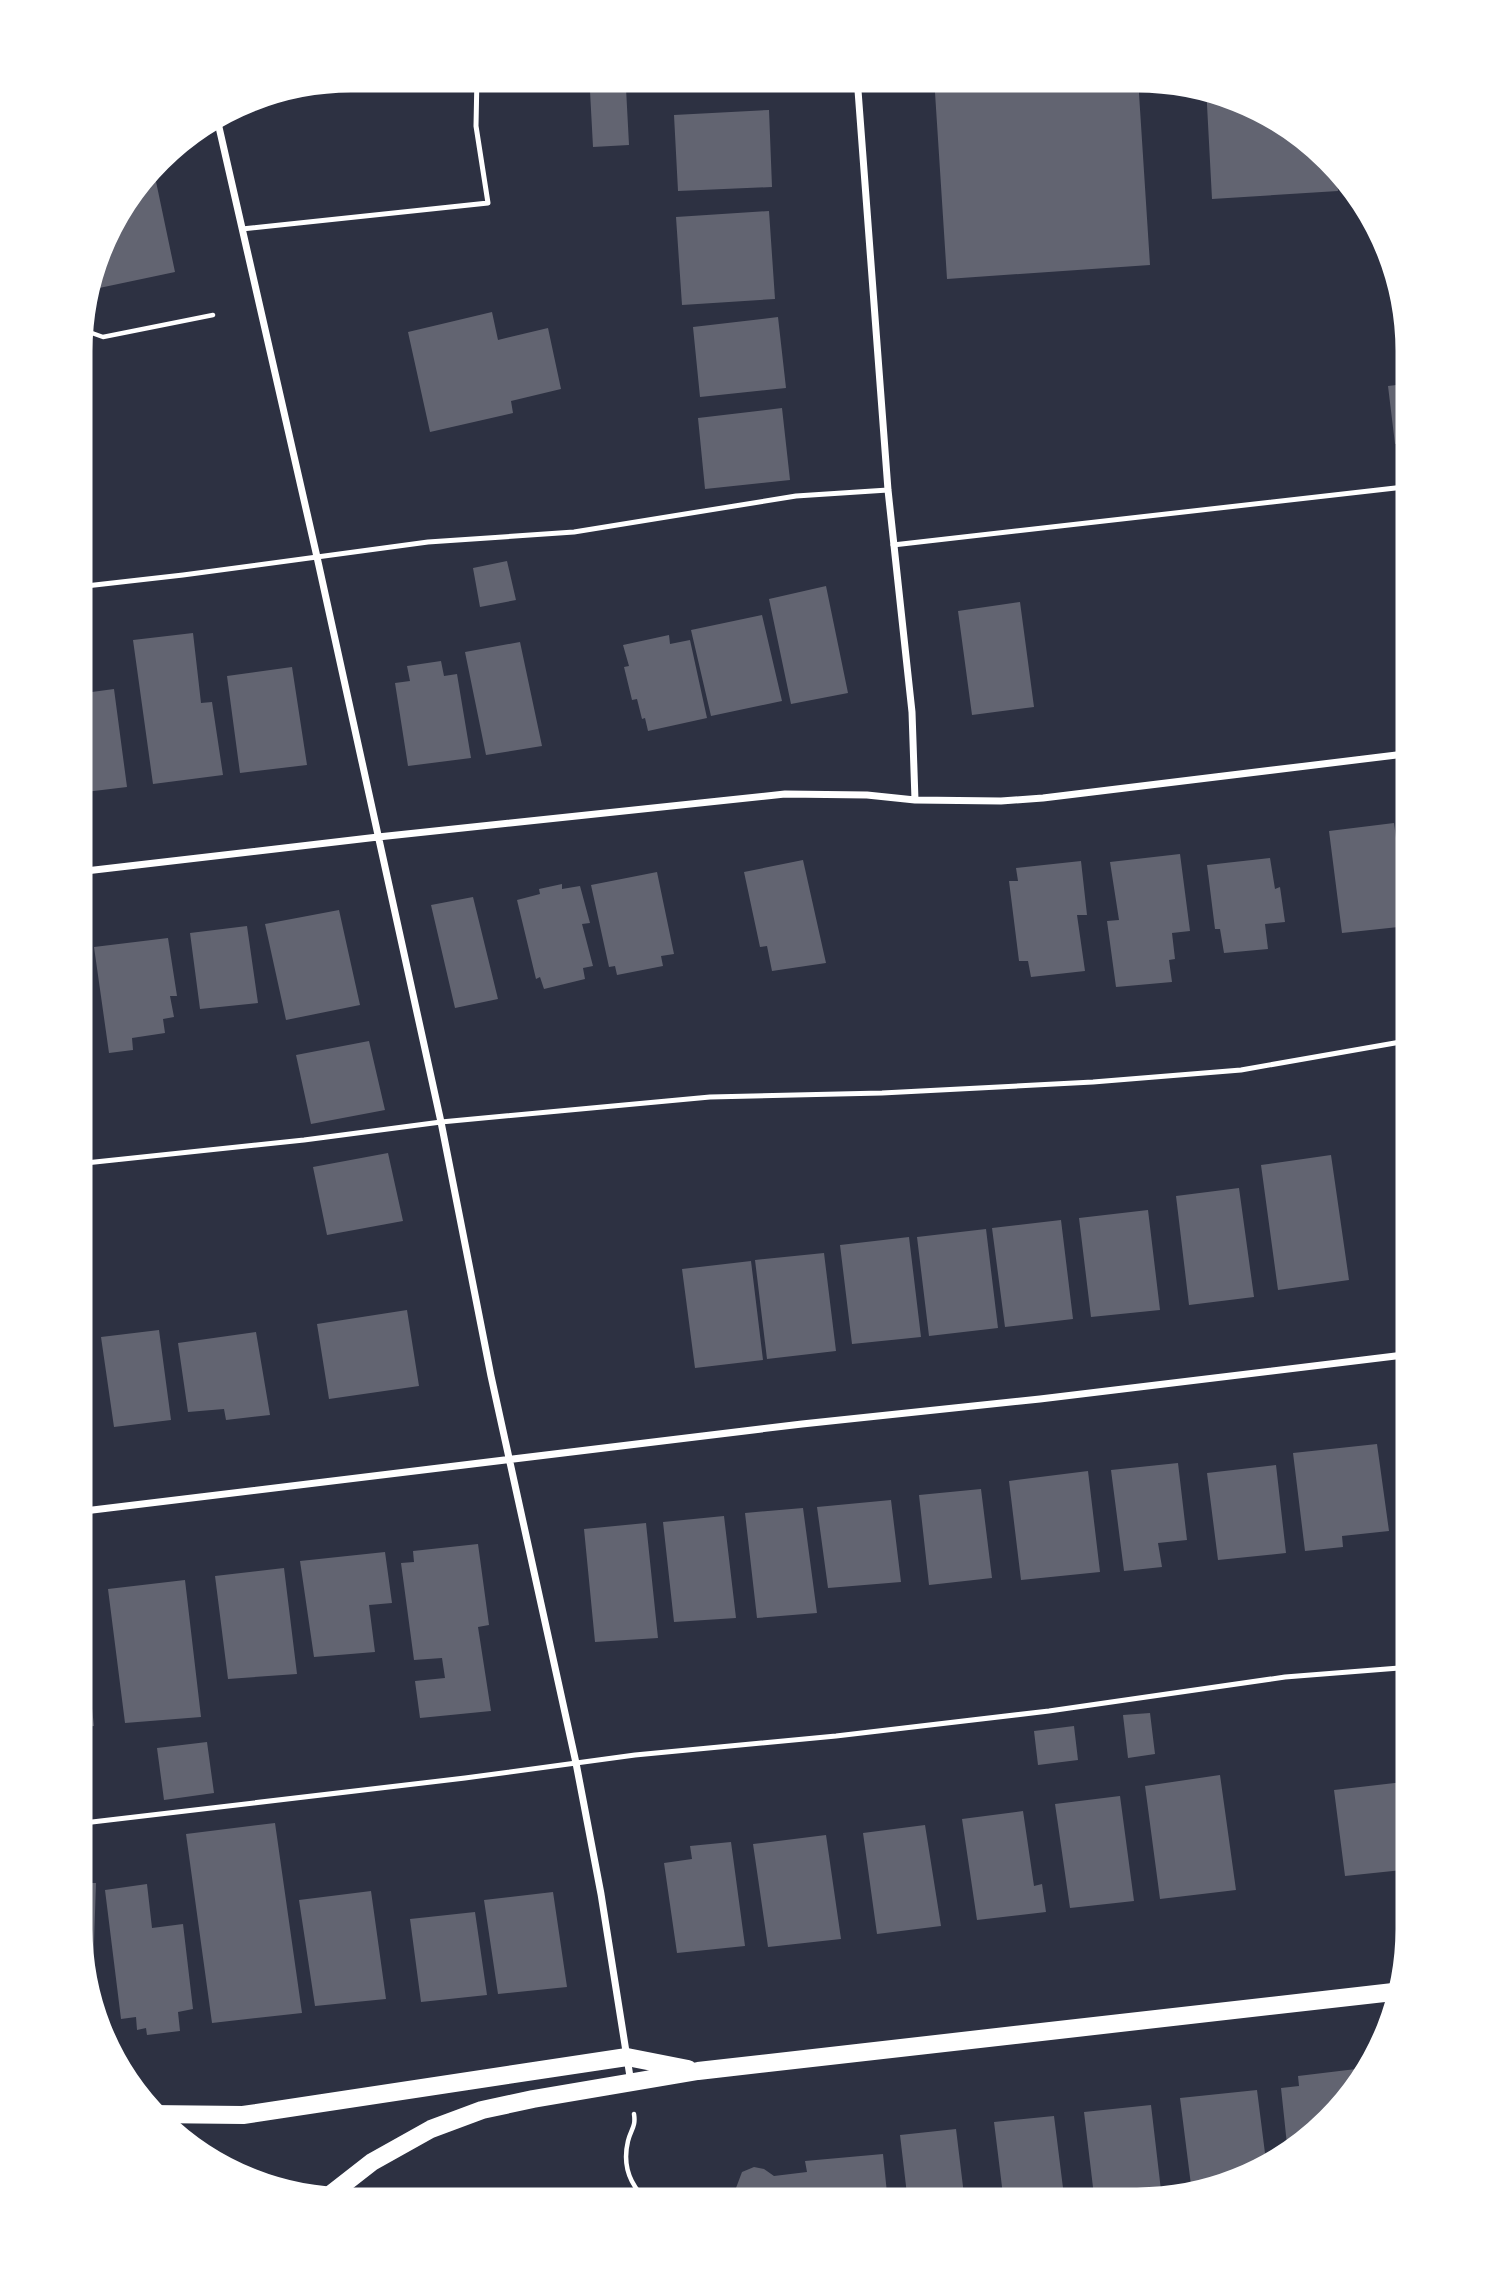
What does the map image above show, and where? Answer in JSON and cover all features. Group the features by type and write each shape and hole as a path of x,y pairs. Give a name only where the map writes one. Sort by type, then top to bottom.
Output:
{"main road":[{"path":"336,2191 372,2162 431,2129 482,2110 533,2099 698,2071 1393,1992"},
{"path":"163,2114 243,2115 627,2057 698,2071"}],"street":[{"path":"858,88 888,490 912,712 915,800"},
{"path":"218,124 441,1122 491,1376 576,1763 601,1894 631,2083"},
{"path":"88,871 785,794 867,795 915,800 1042,799 1401,754"},
{"path":"88,1511 802,1424 1040,1399 1401,1355"}],"lane":[{"path":"242,229 488,203 476,126 477,88"},
{"path":"893,545 1401,487"},
{"path":"88,586 428,542 574,532 796,496 888,490"},
{"path":"88,1163 304,1140 441,1122 710,1097 882,1093 1067,1084 1227,1071 1401,1042"},
{"path":"88,1822 465,1779 648,1754 836,1736 1049,1711 1285,1677 1401,1668"}],"path":[{"path":"88,333 103,337 213,315"},
{"path":"634,2114 636,2124 628,2139 626,2157 629,2178 637,2192"}],"building":[{"path":"626,88 629,145 593,147 590,91"},
{"path":"935,88 1139,88 1150,265 947,279"},
{"path":"1207,96 1238,107 1284,132 1324,164 1337,180 1338,191 1212,199"},
{"path":"769,110 772,187 678,191 674,115"},
{"path":"155,175 175,272 95,289 115,234 132,204"},
{"path":"769,211 775,299 682,305 676,217"},
{"path":"492,312 498,340 548,328 561,389 511,401 513,413 430,432 408,332"},
{"path":"778,317 786,388 700,397 693,327"},
{"path":"1401,384 1401,443 1395,444 1388,386"},
{"path":"782,408 790,480 705,489 698,418"},
{"path":"507,561 516,600 480,607 473,568"},
{"path":"826,586 848,693 791,704 769,599"},
{"path":"1020,602 1034,707 972,715 958,611"},
{"path":"762,615 782,701 711,716 691,630"},
{"path":"193,633 201,703 212,702 223,775 153,784 133,640"},
{"path":"669,635 670,644 690,640 707,718 648,731 637,699 632,700 624,667 629,666 623,645"},
{"path":"520,642 542,746 486,755 465,652"},
{"path":"441,661 444,676 457,674 471,758 408,766 395,683 410,681 407,666"},
{"path":"292,667 307,765 240,773 227,676"},
{"path":"114,689 127,787 88,792 88,693"},
{"path":"1394,823 1401,874 1401,927 1342,933 1329,831"},
{"path":"1180,854 1190,931 1172,933 1175,959 1169,960 1172,982 1116,987 1107,921 1119,920 1110,862"},
{"path":"1270,858 1275,889 1280,887 1285,922 1265,924 1268,949 1224,953 1220,929 1215,929 1207,865"},
{"path":"803,860 826,963 772,971 767,946 760,947 744,872"},
{"path":"1081,861 1087,915 1077,915 1085,971 1031,977 1028,961 1019,961 1009,881 1018,881 1016,868"},
{"path":"657,872 674,954 661,956 663,966 617,975 615,966 609,967 591,885"},
{"path":"562,884 562,889 580,886 590,923 582,924 593,966 583,968 585,979 544,989 540,977 536,979 517,900 540,894 539,889"},
{"path":"473,897 498,999 455,1008 431,905"},
{"path":"339,910 360,1005 286,1020 265,924"},
{"path":"247,926 258,1003 200,1009 190,933"},
{"path":"168,938 177,996 170,996 174,1017 163,1019 165,1033 132,1038 133,1050 109,1053 94,947"},
{"path":"88,1002 92,1029 88,1030"},
{"path":"369,1041 385,1110 311,1124 296,1055"},
{"path":"388,1153 403,1221 327,1235 313,1167"},
{"path":"1331,1155 1349,1280 1278,1290 1261,1165"},
{"path":"1239,1188 1254,1297 1189,1305 1176,1196"},
{"path":"1148,1210 1160,1310 1091,1317 1079,1218"},
{"path":"1061,1220 1073,1319 1005,1327 992,1228"},
{"path":"986,1229 998,1328 929,1336 917,1237"},
{"path":"909,1237 921,1337 852,1344 840,1245"},
{"path":"824,1253 836,1351 767,1359 755,1260"},
{"path":"751,1261 763,1360 695,1368 682,1269"},
{"path":"407,1310 419,1386 329,1399 317,1324"},
{"path":"159,1330 171,1420 114,1427 101,1337"},
{"path":"256,1332 270,1415 226,1420 224,1409 188,1412 178,1343"},
{"path":"1377,1444 1389,1531 1342,1536 1343,1547 1305,1551 1293,1453"},
{"path":"1178,1463 1187,1540 1158,1543 1162,1567 1124,1571 1111,1470"},
{"path":"1276,1465 1286,1553 1218,1560 1207,1473"},
{"path":"1088,1471 1100,1572 1021,1580 1009,1481"},
{"path":"981,1489 992,1578 929,1585 919,1495"},
{"path":"891,1500 901,1582 828,1588 817,1507"},
{"path":"803,1508 817,1613 757,1618 745,1513"},
{"path":"724,1516 736,1618 674,1622 663,1522"},
{"path":"646,1523 658,1638 595,1642 584,1529"},
{"path":"478,1544 489,1625 478,1627 491,1711 420,1718 415,1681 445,1678 442,1658 414,1660 401,1563 414,1562 413,1551"},
{"path":"385,1552 392,1603 369,1605 375,1652 314,1657 300,1561"},
{"path":"284,1568 297,1674 228,1679 215,1576"},
{"path":"185,1580 201,1717 125,1723 108,1589"},
{"path":"88,1674 94,1726 88,1727"},
{"path":"1150,1713 1155,1754 1128,1758 1123,1715"},
{"path":"1074,1726 1078,1760 1038,1765 1034,1731"},
{"path":"207,1742 214,1793 164,1800 157,1748"},
{"path":"1220,1775 1236,1890 1160,1899 1145,1786"},
{"path":"1401,1782 1401,1870 1345,1876 1334,1790"},
{"path":"1120,1796 1134,1901 1070,1908 1055,1804"},
{"path":"1023,1811 1034,1886 1042,1884 1046,1912 977,1920 962,1819"},
{"path":"275,1823 302,2013 212,2023 186,1834"},
{"path":"925,1825 941,1926 877,1934 863,1833"},
{"path":"826,1835 841,1939 768,1947 753,1844"},
{"path":"731,1842 745,1946 677,1953 664,1863 692,1859 690,1846"},
{"path":"88,1873 92,1873 91,1883 96,1883 93,1979 88,1946"},
{"path":"147,1884 152,1928 183,1924 193,2009 178,2012 180,2031 147,2035 146,2028 137,2030 136,2017 121,2019 105,1890"},
{"path":"371,1891 386,1999 315,2006 299,1900"},
{"path":"553,1892 567,1987 498,1994 484,1900"},
{"path":"475,1912 487,1995 421,2002 410,1919"},
{"path":"1356,2069 1356,2074 1324,2115 1287,2145 1281,2088 1299,2086 1298,2076"},
{"path":"1257,2090 1266,2158 1222,2178 1191,2186 1180,2098"},
{"path":"1151,2105 1161,2190 1094,2192 1084,2112"},
{"path":"1054,2116 1064,2192 1003,2192 994,2122"},
{"path":"956,2129 964,2192 907,2192 900,2135"},
{"path":"883,2154 887,2192 737,2192 742,2172 754,2167 764,2169 774,2176 807,2172 805,2161"}]}
